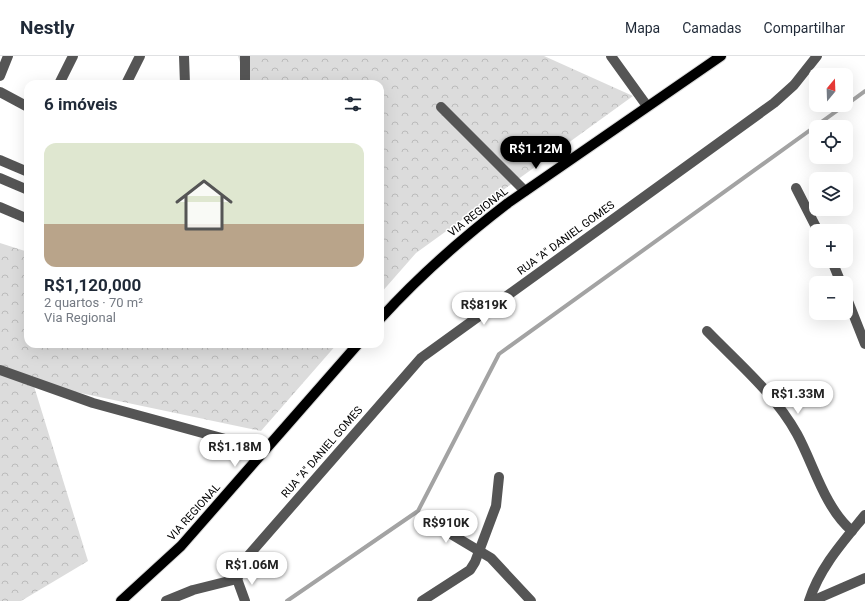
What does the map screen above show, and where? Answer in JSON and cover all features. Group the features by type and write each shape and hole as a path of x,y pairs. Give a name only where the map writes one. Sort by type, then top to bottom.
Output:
{"main road":[{"name":"VIA REGIONAL","path":"384,316 416,281 452,247 525,192 721,56"},
{"name":"VIA REGIONAL","path":"121,601 182,546 354,348"}],"street":[{"path":"0,76 8,56"},
{"path":"61,80 73,56"},
{"path":"128,80 140,56"},
{"path":"184,56 185,80"},
{"path":"245,56 245,80"},
{"path":"611,56 647,106"},
{"name":"RUA \"A\" DANIEL GOMES","path":"237,579 248,556 421,358 774,103 794,85 817,56"},
{"path":"0,92 24,105"},
{"path":"441,107 525,192"},
{"path":"0,160 24,170"},
{"path":"0,178 24,188"},
{"path":"796,188 814,224"},
{"path":"0,207 24,217"},
{"path":"853,314 865,344"},
{"path":"707,331 769,395 782,412 797,434 832,506 840,519 852,531"},
{"path":"0,370 93,403 265,450"},
{"path":"422,601 470,570 480,551 496,506 499,477"},
{"path":"810,601 815,582 825,565 865,515"},
{"path":"424,518 491,558 531,601"},
{"path":"810,601 865,578"},
{"path":"166,601 193,590 237,579 245,601"}],"green space":[{"path":"238,56 544,56 633,96 416,253 384,289 384,80 246,80"},
{"path":"0,243 24,251 24,348 334,348 261,431 33,383 88,561 21,601 0,601"}],"waterway":[{"path":"853,100 865,91"},
{"path":"287,601 418,511 499,354 835,112"}]}
